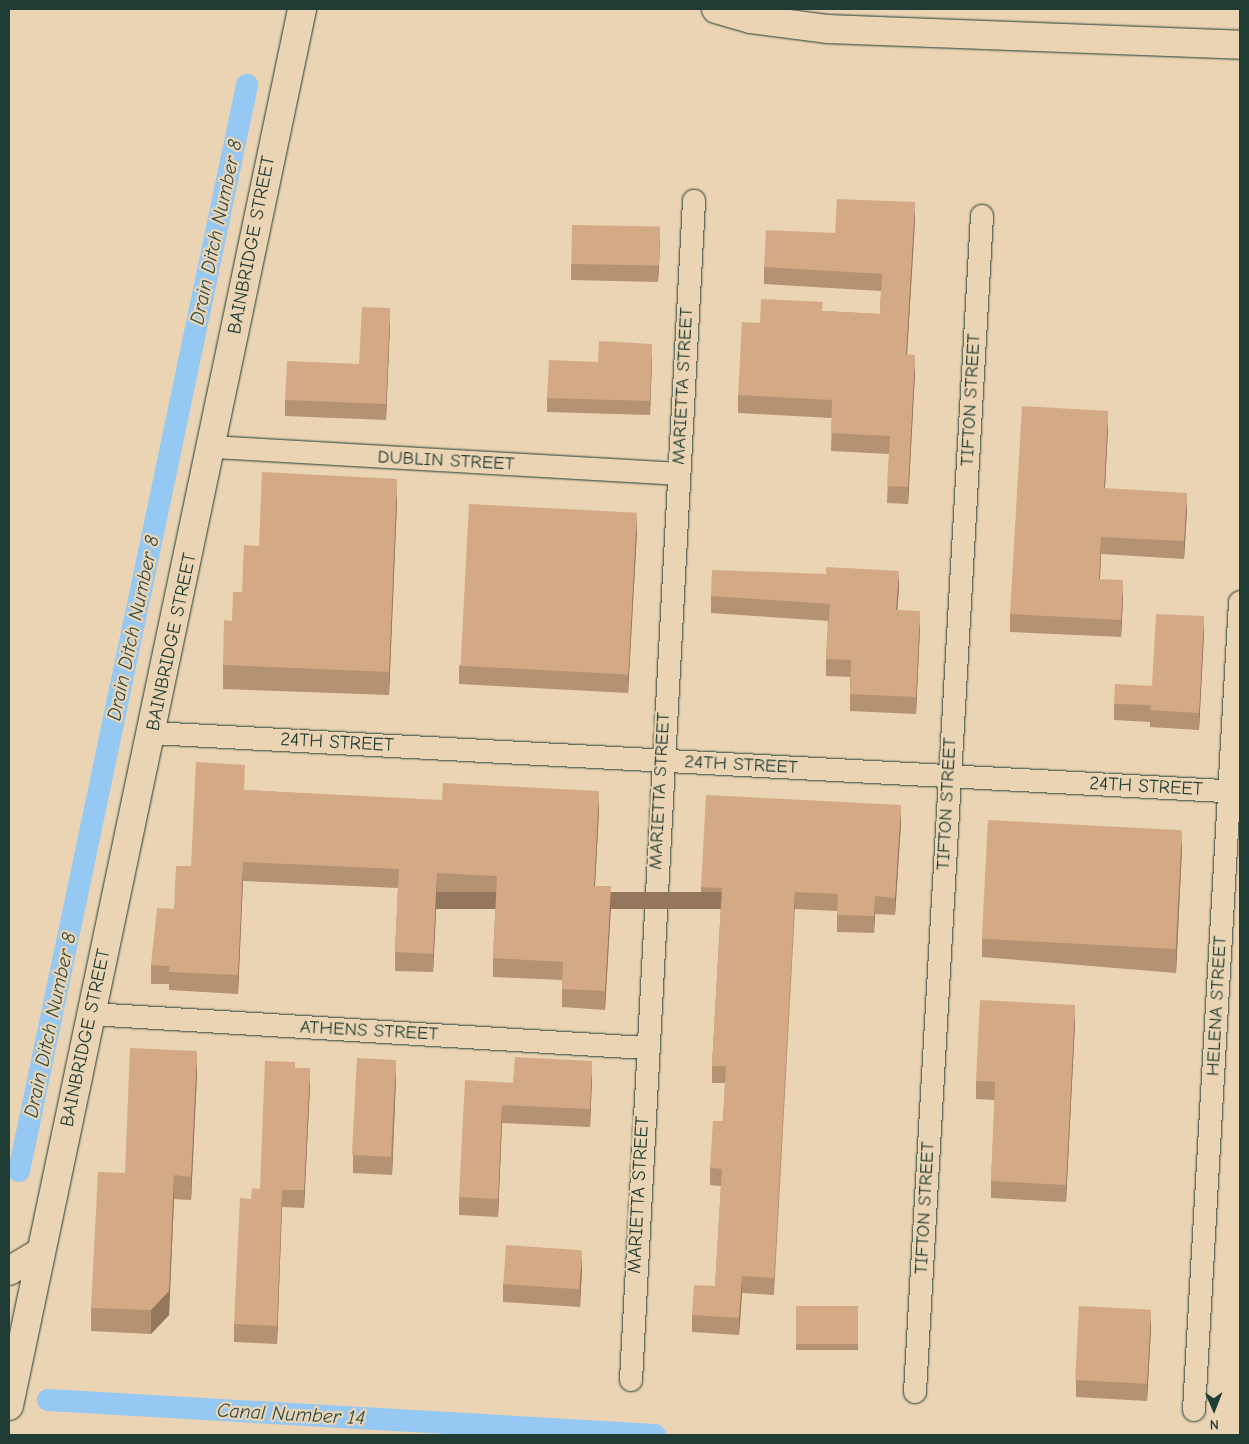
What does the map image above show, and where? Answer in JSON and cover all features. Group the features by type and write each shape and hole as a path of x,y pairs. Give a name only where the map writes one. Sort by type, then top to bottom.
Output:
{"street":[{"name":"BAINBRIDGE STREET","path":"9,1406 213,447 299,20 313,9"},
{"path":"716,9 751,19 828,29 1240,45"},
{"name":"MARIETTA STREET","path":"631,1380 646,1048 694,201"},
{"name":"TIFTON STREET","path":"915,1392 982,216"},
{"name":"DUBLIN STREET","path":"213,447 678,474"},
{"name":"HELENA STREET","path":"1194,1410 1235,792 1240,602"},
{"name":"24TH STREET","path":"152,733 1235,792"},
{"name":"ATHENS STREET","path":"91,1014 646,1048"},
{"path":"9,1271 41,1252"}],"building":[{"path":"837,199 915,202 906,354 915,355 908,487 887,486 890,436 831,433 832,400 738,395 742,322 760,323 761,299 823,302 822,311 880,314 882,274 764,267 766,230 835,233"},
{"path":"572,225 660,227 659,266 571,264"},
{"path":"362,307 390,308 386,404 285,400 287,361 359,364"},
{"path":"599,341 652,344 650,401 547,398 549,360 598,362"},
{"path":"1022,406 1108,411 1104,488 1187,493 1184,541 1101,537 1099,579 1123,580 1121,620 1010,614"},
{"path":"262,472 397,479 389,672 223,665 224,620 232,621 233,592 242,592 244,545 259,546"},
{"path":"469,504 637,513 628,675 461,666"},
{"path":"826,567 899,571 896,610 920,611 916,697 850,694 851,660 826,659 830,604 711,596 712,570 826,574"},
{"path":"1156,614 1204,616 1199,713 1150,710 1151,705 1114,704 1115,684 1152,686"},
{"path":"196,762 245,765 244,790 442,800 443,783 599,791 594,886 611,886 605,991 562,989 563,962 493,958 497,876 437,873 433,954 395,952 399,869 243,862 238,975 169,972 169,966 151,965 157,908 174,909 176,866 191,866"},
{"path":"706,795 901,805 895,898 875,896 874,916 837,915 838,894 795,892 774,1278 742,1276 739,1318 692,1315 694,1285 715,1286 722,1169 710,1168 713,1121 723,1121 726,1066 712,1066 722,888 701,887"},
{"path":"988,820 1182,830 1176,949 982,939"},
{"path":"980,1000 1075,1005 1066,1185 991,1181 995,1082 976,1081"},
{"path":"130,1048 197,1051 191,1177 174,1175 169,1291 151,1310 91,1308 98,1172 125,1173"},
{"path":"515,1057 592,1061 590,1109 502,1105 498,1199 459,1197 465,1080 513,1083"},
{"path":"357,1058 396,1060 391,1157 352,1155"},
{"path":"265,1061 295,1062 295,1068 310,1068 304,1190 282,1190 277,1326 234,1324 240,1198 251,1199 252,1188 260,1189"},
{"path":"506,1245 582,1250 579,1289 503,1284"},
{"path":"796,1306 858,1306 858,1344 796,1344"},
{"path":"1079,1306 1151,1310 1147,1384 1075,1380"}],"waterway":[{"name":"Drain Ditch Number 8","path":"19,1171 247,85"},
{"name":"Canal Number 14","path":"48,1400 655,1435"}]}
